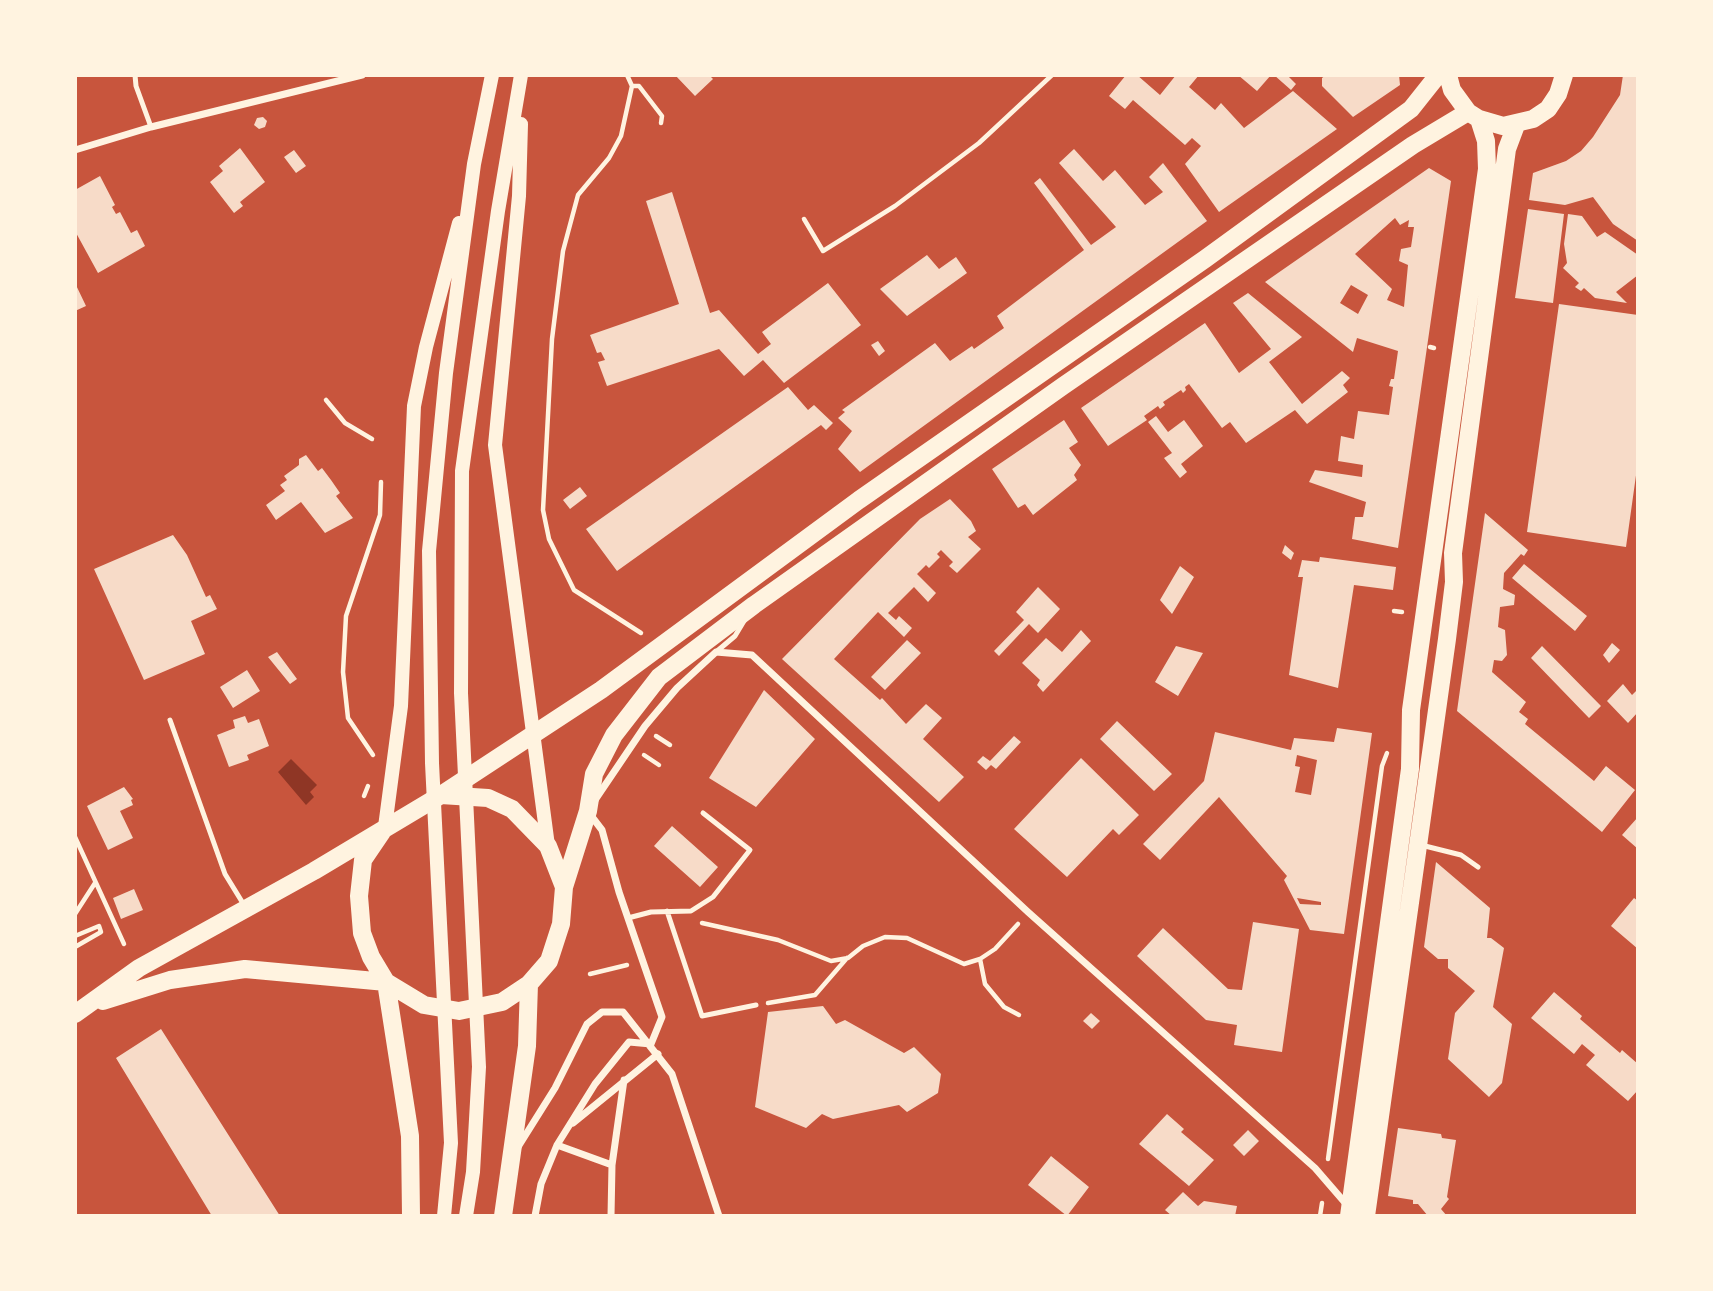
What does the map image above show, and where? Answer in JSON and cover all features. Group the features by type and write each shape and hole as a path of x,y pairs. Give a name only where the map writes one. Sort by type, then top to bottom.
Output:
{"main road":[{"path":"411,1216 410,1136 386,982 370,957 362,933 359,896 363,860 385,827 401,706 414,406 426,347 474,164 492,75"},
{"path":"522,75 519,196 495,445 548,846 564,887"},
{"path":"466,1216 473,1172 479,1067 461,692 462,471 498,211 522,75"},
{"path":"83,1010 139,968 247,910 441,795 534,731 601,690 859,500 1205,259 1411,109 1438,75"},
{"path":"1352,1213 1410,769 1411,710 1487,169 1486,141 1473,116 1451,90 1448,75"},
{"path":"83,1010 170,980 245,969 386,982 424,1005 459,1011 502,1002 529,984 554,951 561,924 564,887 588,811 594,774 631,710 659,677 754,605 1063,386 1413,145 1473,116 1503,126 1533,119 1548,108 1558,94 1564,75"},
{"path":"1366,1216 1447,639 1454,582 1453,553 1507,149 1516,125"},
{"path":"444,1216 451,1143 432,763 429,551 446,373 474,164"},
{"path":"441,795 496,801 512,808 548,846"},
{"path":"503,1216 527,1046 529,984"}],"street":[{"path":"75,150 152,127 362,75"},
{"path":"650,1044 662,1017 628,918 602,830 588,811 645,726 677,688 716,652 752,655 1028,912 1315,1168 1352,1213"},
{"path":"512,1157 555,1088 586,1024 603,1012 623,1012 672,1074 719,1216"},
{"path":"535,1216 541,1184 557,1145 595,1084 629,1042 650,1044"},
{"path":"569,1125 610,1095 624,1080 658,1054"},
{"path":"611,1216 612,1166 624,1080"},
{"path":"557,1145 612,1166"}],"lane":[{"path":"135,75 136,86 152,127"},
{"path":"716,652 735,636 754,605"},
{"path":"170,720 225,874 247,910"},
{"path":"628,918 667,911 691,911 713,897 750,850 702,813"},
{"path":"1418,845 1461,855 1478,867"},
{"path":"667,911 702,1016 756,1005"}],"path":[{"path":"627,75 632,86 621,136 610,158 578,195 563,251 552,339 543,510 549,539 575,590 642,634 653,626"},
{"path":"804,219 823,251 895,206 969,151 1052,75"},
{"path":"632,86 639,86 662,116 661,123"},
{"path":"326,400 345,423 372,439"},
{"path":"374,766 376,758 348,718 343,672 345,616 380,515 381,482"},
{"path":"1394,611 1402,612"},
{"path":"651,732 670,745"},
{"path":"364,796 373,774"},
{"path":"75,837 124,944"},
{"path":"75,914 95,882"},
{"path":"670,918 778,940 831,961 848,958"},
{"path":"756,1005 815,995 848,958 863,946 885,937 907,938 964,964 980,959 1021,922"},
{"path":"75,936 99,926 101,932 75,947"},
{"path":"980,959 985,984 1004,1007 1019,1015"},
{"path":"590,974 630,964"}],"shaded area":[{"path":"291,759 317,785 310,792 314,797 306,805 278,772"}],"building":[{"path":"675,75 709,75 713,79 695,96"},
{"path":"1126,75 1137,75 1160,95 1176,75 1199,75 1189,87 1215,110 1221,103 1244,128 1293,91 1337,129 1219,212 1185,164 1201,146 1192,138 1185,145 1133,100 1125,109 1109,96"},
{"path":"1238,75 1271,75 1257,91"},
{"path":"1274,75 1287,75 1296,84 1291,90"},
{"path":"1326,75 1399,75 1400,85 1353,117 1322,86 1322,78"},
{"path":"1623,75 1638,75 1638,241 1613,224 1593,197 1565,205 1529,200 1533,173 1566,161 1581,151 1593,137 1620,95"},
{"path":"263,117 267,121 265,127 259,129 254,125 257,118"},
{"path":"240,148 265,182 240,202 243,206 234,213 210,182 223,171 219,166"},
{"path":"1074,149 1103,181 1115,170 1145,205 1163,192 1149,177 1163,163 1207,221 860,472 838,449 852,431 838,418 845,412 842,410 935,343 950,361 972,346 974,349 1004,328 997,316 1084,250 1034,183 1040,178 1091,245 1116,227 1059,163"},
{"path":"294,150 306,166 296,173 284,157"},
{"path":"1429,168 1451,181 1398,548 1352,539 1355,517 1363,517 1366,502 1309,482 1315,470 1362,477 1363,465 1338,461 1341,436 1354,439 1358,411 1389,415 1393,387 1389,386 1391,379 1394,379 1398,351 1357,338 1353,352 1265,282","holes":["1395,218 1400,225 1409,220 1408,227 1414,227 1411,247 1401,249 1399,261 1408,265 1404,307 1387,300 1392,289 1355,254","1351,285 1368,295 1358,314 1340,303"]},
{"path":"100,176 115,205 112,207 116,214 120,212 131,233 137,230 145,246 98,273 75,231 75,190"},
{"path":"672,192 710,313 719,310 758,354 771,344 762,332 828,283 861,325 784,383 763,360 744,376 719,349 607,386 598,362 605,360 601,352 597,353 590,335 679,304 646,201"},
{"path":"1528,209 1564,214 1553,303 1515,298"},
{"path":"1568,214 1582,216 1597,237 1605,232 1638,255 1638,275 1616,292 1627,303 1595,298 1584,288 1581,291 1575,287 1579,283 1563,268 1567,263 1564,244"},
{"path":"927,255 939,269 956,257 967,273 907,316 880,289"},
{"path":"75,283 86,306 75,311"},
{"path":"1248,293 1302,337 1269,362 1302,404 1342,371 1350,378 1343,385 1348,392 1307,424 1295,410 1246,443 1230,422 1222,428 1189,384 1183,393 1181,390 1163,402 1165,405 1160,409 1158,406 1144,416 1147,420 1108,446 1081,408 1205,323 1239,373 1271,349 1233,303"},
{"path":"1559,304 1638,315 1638,461 1626,547 1527,532"},
{"path":"878,341 885,351 879,356 871,345"},
{"path":"788,387 808,410 814,405 833,423 826,430 821,425 617,571 586,529"},
{"path":"1156,416 1168,432 1184,420 1203,446 1181,464 1187,472 1180,478 1164,458 1172,453 1148,422"},
{"path":"1064,420 1078,442 1069,448 1081,465 1074,475 1077,480 1033,515 1025,504 1018,508 992,469"},
{"path":"306,455 318,471 322,468 331,480 340,493 336,496 353,518 325,533 301,502 276,520 266,505 285,491 280,485 287,480 284,476 299,465 299,459"},
{"path":"580,487 587,496 570,509 563,500"},
{"path":"950,499 971,521 976,531 968,537 981,549 957,573 949,566 953,562 941,550 937,554 940,557 929,568 926,565 917,574 936,593 928,602 914,587 888,613 896,620 899,616 912,628 904,637 878,612 834,659 880,700 882,698 906,724 926,704 942,718 923,739 964,777 939,802 782,659 920,519"},
{"path":"1485,513 1528,550 1504,573 1503,589 1515,595 1514,605 1500,607 1498,627 1505,630 1507,655 1502,661 1494,660 1492,672 1526,702 1519,712 1528,719 1525,724 1594,781 1606,766 1635,790 1602,832 1457,711"},
{"path":"173,535 187,555 206,597 210,595 217,609 191,621 205,654 144,680 94,569"},
{"path":"1285,545 1294,553 1291,560 1282,553"},
{"path":"1320,557 1396,567 1393,590 1354,585 1338,688 1289,675 1303,577 1298,577 1302,560 1319,562"},
{"path":"1524,564 1587,616 1575,631 1512,578"},
{"path":"1180,566 1194,577 1172,614 1160,600"},
{"path":"1038,587 1060,609 1038,633 1029,624 999,656 994,651 1024,620 1016,612"},
{"path":"1081,630 1091,641 1043,692 1037,685 1040,680 1022,663 1046,638 1062,652"},
{"path":"907,640 921,653 885,690 871,677"},
{"path":"1612,643 1620,650 1609,663 1603,655"},
{"path":"1176,646 1203,653 1178,696 1155,682"},
{"path":"1542,646 1601,706 1589,718 1531,658"},
{"path":"277,652 297,679 290,684 268,657"},
{"path":"247,670 260,691 233,708 220,687"},
{"path":"1623,684 1632,695 1638,689 1638,712 1628,723 1607,701"},
{"path":"764,690 815,739 756,807 709,778"},
{"path":"245,716 248,723 259,719 269,746 247,755 249,760 229,767 217,735 235,728 233,720"},
{"path":"1117,721 1172,774 1154,791 1100,739"},
{"path":"1337,728 1372,733 1344,934 1310,930 1284,880 1287,876 1219,797 1160,860 1143,844 1204,781 1215,732 1291,750 1294,738 1334,742","holes":["1297,755 1317,760 1311,795 1295,792 1300,767 1295,766","1297,898 1321,902 1321,905 1300,904"]},
{"path":"1014,736 1021,742 996,769 991,765 986,770 977,762 983,756 990,761"},
{"path":"1081,758 1139,815 1119,835 1113,829 1067,877 1014,829"},
{"path":"124,787 133,799 133,805 120,811 133,838 108,850 87,806"},
{"path":"1638,817 1638,849 1622,835"},
{"path":"672,826 718,867 700,887 654,846"},
{"path":"1436,862 1490,908 1487,938 1504,948 1493,1007 1512,1024 1502,1083 1489,1097 1448,1059 1455,1013 1475,991 1448,968 1448,959 1438,959 1424,947"},
{"path":"134,889 143,910 121,919 113,898"},
{"path":"1634,898 1638,901 1638,949 1611,926"},
{"path":"1253,922 1299,929 1282,1052 1234,1045 1237,1025 1206,1020 1137,956 1163,928 1228,989 1242,990"},
{"path":"1554,992 1582,1016 1580,1019 1620,1053 1622,1050 1638,1064 1638,1090 1628,1101 1586,1065 1595,1055 1582,1044 1574,1054 1531,1018"},
{"path":"823,1006 836,1024 845,1020 904,1053 914,1047 941,1074 938,1093 907,1112 899,1105 833,1119 822,1114 806,1128 755,1107 768,1012"},
{"path":"1091,1013 1100,1021 1092,1029 1083,1021"},
{"path":"161,1029 280,1216 212,1216 116,1058"},
{"path":"1167,1114 1184,1129 1181,1132 1214,1160 1189,1186 1139,1144"},
{"path":"1398,1128 1441,1134 1442,1138 1456,1140 1447,1197 1449,1199 1441,1209 1447,1216 1428,1216 1418,1204 1413,1204 1413,1200 1388,1196"},
{"path":"1248,1130 1259,1141 1244,1156 1233,1145"},
{"path":"1051,1156 1089,1187 1067,1216 1028,1185"},
{"path":"1183,1192 1198,1206 1204,1201 1237,1206 1235,1216 1172,1216 1165,1210"}]}
